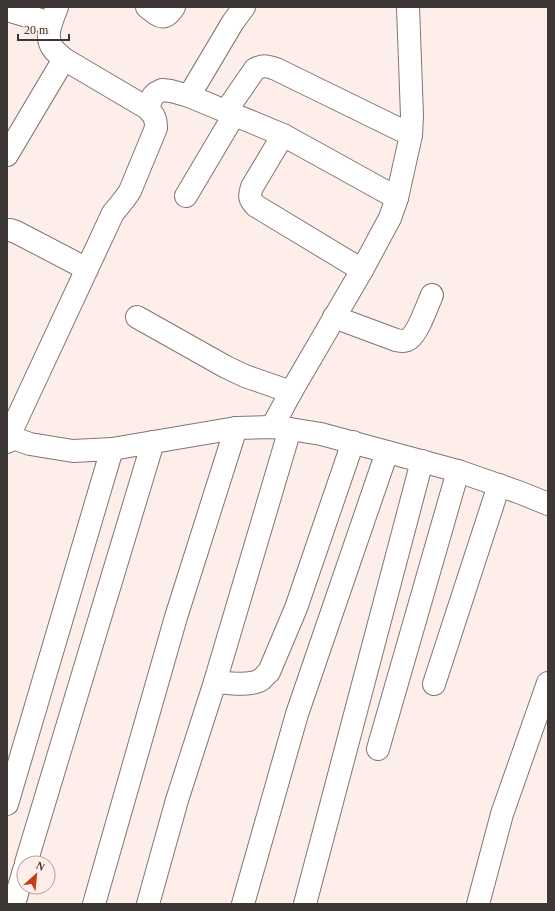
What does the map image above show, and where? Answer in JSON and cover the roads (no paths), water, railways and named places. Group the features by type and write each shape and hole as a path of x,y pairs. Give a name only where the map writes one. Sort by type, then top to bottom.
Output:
{"street":[{"path":"147,7 158,16 166,17 170,14 174,7"},
{"path":"189,96 233,22 244,7"},
{"path":"148,904 176,800 215,682 291,392 362,270 390,218 397,198 410,135 412,116 408,7"},
{"path":"7,10 54,15 49,31 49,40 54,49 64,59 147,108 153,114 156,121 156,128 130,192 127,198 113,213 8,438 30,444 73,451 112,449 236,428 281,428 321,434 458,471 522,492 548,504"},
{"path":"7,155 64,59"},
{"path":"186,196 230,113 256,69 260,66 276,69 410,135"},
{"path":"147,108 156,92 162,90 189,96 283,136 397,198"},
{"path":"283,136 252,187 250,194 251,201 256,206 362,270"},
{"path":"7,230 16,232 87,270"},
{"path":"334,317 396,340 404,341 410,339 415,333 432,295"},
{"path":"137,318 226,367 245,376 291,392"},
{"path":"94,904 176,617 236,428"},
{"path":"28,855 153,442"},
{"path":"215,682 246,684 262,679 268,672 296,608 353,442"},
{"path":"7,804 112,449"},
{"path":"243,904 297,714 387,452"},
{"path":"305,904 422,461"},
{"path":"378,749 458,471"},
{"path":"434,684 499,485"},
{"path":"478,904 502,814 548,683"}]}
